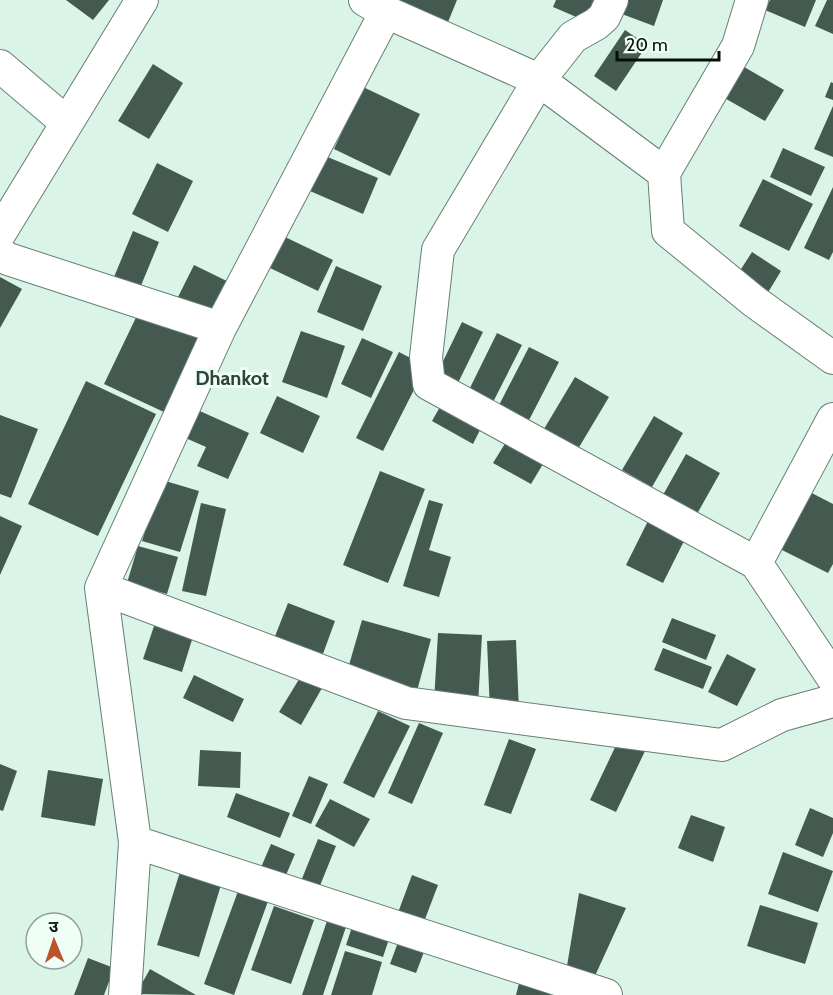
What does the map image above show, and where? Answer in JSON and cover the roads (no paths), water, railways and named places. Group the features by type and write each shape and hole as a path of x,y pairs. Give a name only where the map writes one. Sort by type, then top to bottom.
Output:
{"street":[{"path":"0,233 142,0"},
{"path":"612,0 604,17 573,37 539,80 438,250 426,357 429,384 756,564 833,678"},
{"path":"752,0 738,46 664,173 668,231 755,302 833,358"},
{"path":"125,995 135,842 102,588 220,328 376,6 539,80 664,173"},
{"path":"0,66 67,123"},
{"path":"0,254 8,260 220,328"},
{"path":"756,564 833,418"},
{"path":"102,588 406,703 722,745 782,715 833,701"},
{"path":"135,842 606,995"}],"district":[{"name":"Dhankot","path":"232,378"}]}
